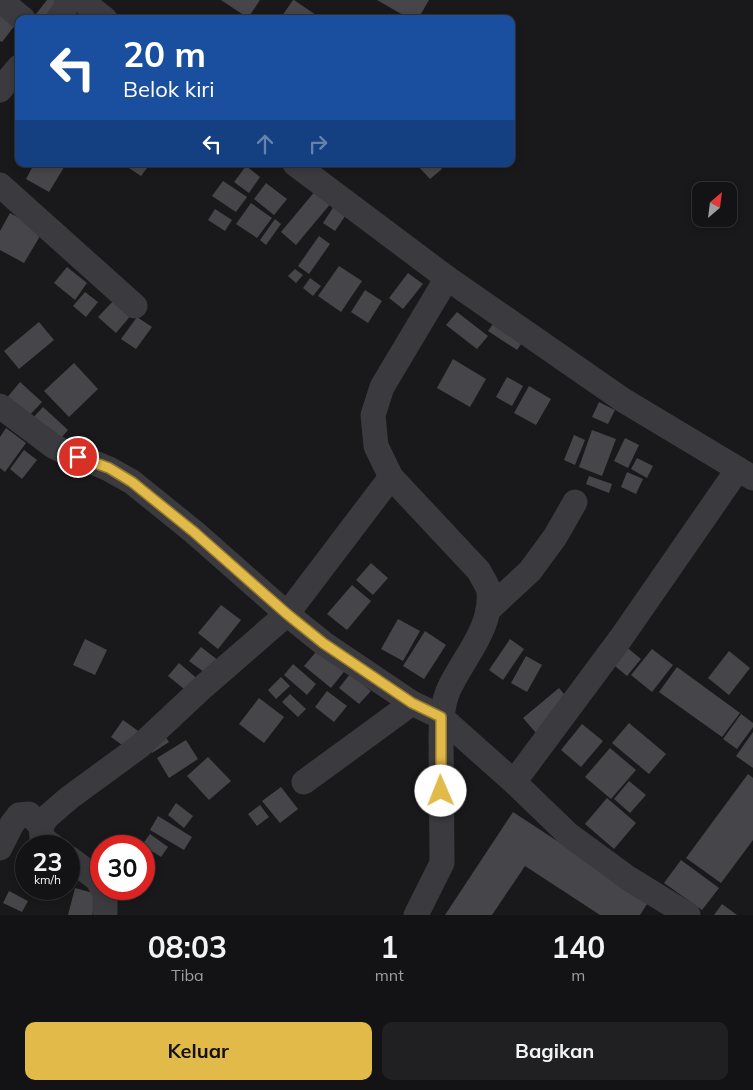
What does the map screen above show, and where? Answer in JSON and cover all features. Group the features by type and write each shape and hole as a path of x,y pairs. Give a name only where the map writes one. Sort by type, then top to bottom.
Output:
{"street":[{"path":"0,0 18,15"},
{"path":"61,15 69,0"},
{"path":"80,0 100,15"},
{"path":"0,90 15,72"},
{"path":"299,167 447,278 623,400 745,473 514,782"},
{"path":"0,185 135,306"},
{"path":"416,915 442,863 441,717 443,708 449,690 479,637 488,610 489,590 479,571 391,478 376,446 374,415 382,387 447,278"},
{"path":"0,406 53,446 109,468 132,482 194,532 323,643 412,703 441,717 514,782 568,834 628,878 688,915"},
{"path":"47,835 47,816 140,746 203,687 287,614 391,478"},
{"path":"488,610 530,571 555,537 575,502"},
{"path":"304,782 412,703"},
{"path":"0,848 12,824 19,815 29,814 46,835"},
{"path":"105,900 105,915"}],"building":[{"path":"47,0 54,0 62,6 56,15 35,15"},
{"path":"221,0 260,0 250,15 244,15"},
{"path":"294,0 316,15 283,15"},
{"path":"377,0 429,0 420,15 403,15"},
{"path":"0,3 15,16 15,25 2,42 0,41"},
{"path":"32,167 64,167 49,192 26,179"},
{"path":"128,167 148,167 141,176"},
{"path":"245,167 260,177 249,193 234,182"},
{"path":"419,167 440,167 442,169 430,179"},
{"path":"223,181 247,197 236,212 212,196"},
{"path":"266,183 287,199 274,215 254,199"},
{"path":"316,190 332,202 296,245 281,232"},
{"path":"251,203 272,218 257,238 236,224"},
{"path":"336,203 348,212 335,231 323,223"},
{"path":"215,209 232,220 225,231 208,220"},
{"path":"10,213 43,231 24,263 0,250 0,231"},
{"path":"275,219 281,224 266,245 260,240"},
{"path":"319,236 330,244 309,274 298,266"},
{"path":"339,266 362,281 341,312 318,296"},
{"path":"67,267 87,283 75,300 54,283"},
{"path":"295,269 303,275 296,283 288,276"},
{"path":"408,273 423,284 403,309 389,298"},
{"path":"310,278 321,286 313,296 303,288"},
{"path":"365,290 382,301 368,323 351,312"},
{"path":"85,292 98,302 86,317 73,306"},
{"path":"115,299 132,314 116,333 98,317"},
{"path":"457,312 488,336 477,349 446,325"},
{"path":"137,317 152,327 136,349 121,339"},
{"path":"497,318 526,337 517,350 488,331"},
{"path":"39,322 54,340 19,369 4,351"},
{"path":"453,359 486,379 470,407 437,388"},
{"path":"74,363 98,389 69,417 44,391"},
{"path":"507,377 523,386 512,406 496,397"},
{"path":"20,382 42,402 26,419 5,400"},
{"path":"529,386 551,399 536,425 514,413"},
{"path":"599,402 615,410 608,424 592,417"},
{"path":"43,407 68,430 56,444 30,421"},
{"path":"6,428 26,443 5,472 0,468 0,437"},
{"path":"592,430 616,439 602,476 579,467"},
{"path":"574,435 585,440 575,465 564,460"},
{"path":"625,438 639,445 628,468 614,461"},
{"path":"24,450 37,460 22,479 10,469"},
{"path":"637,458 653,466 647,478 631,469"},
{"path":"627,472 643,479 636,494 621,487"},
{"path":"589,476 612,484 609,493 586,484"},
{"path":"371,563 388,578 373,595 356,580"},
{"path":"352,585 371,601 347,630 327,614"},
{"path":"221,605 241,620 218,649 198,633"},
{"path":"398,619 420,631 403,661 381,649"},
{"path":"425,631 446,645 424,679 403,666"},
{"path":"85,639 107,650 95,675 73,665"},
{"path":"510,639 524,649 503,680 489,670"},
{"path":"624,645 641,659 627,676 610,662"},
{"path":"321,646 347,668 331,688 304,666"},
{"path":"201,647 219,661 208,675 189,661"},
{"path":"652,649 673,665 652,692 631,675"},
{"path":"729,651 750,668 729,695 708,678"},
{"path":"526,656 542,665 527,692 511,683"},
{"path":"179,663 200,681 189,693 168,676"},
{"path":"293,664 316,684 307,695 284,675"},
{"path":"677,667 740,713 722,737 659,692"},
{"path":"350,674 371,691 359,704 339,688"},
{"path":"281,677 290,686 276,699 268,690"},
{"path":"559,688 572,704 537,734 523,718"},
{"path":"327,691 347,706 334,722 315,707"},
{"path":"290,694 306,709 298,717 282,702"},
{"path":"259,698 284,717 264,743 239,724"},
{"path":"741,714 753,723 753,727 737,749 723,739"},
{"path":"123,720 141,733 129,750 111,737"},
{"path":"629,723 666,754 649,774 612,743"},
{"path":"582,724 603,741 581,767 561,750"},
{"path":"162,732 169,742 152,753 146,743"},
{"path":"753,732 753,768 736,756"},
{"path":"186,740 198,759 169,778 157,758"},
{"path":"610,748 636,770 611,799 585,777"},
{"path":"208,757 231,781 209,800 187,776"},
{"path":"748,774 753,778 753,840 721,883 686,858"},
{"path":"629,781 646,795 630,813 614,799"},
{"path":"281,787 298,809 280,823 262,801"},
{"path":"607,798 636,823 614,849 585,824"},
{"path":"176,803 193,816 184,828 168,815"},
{"path":"260,805 269,817 257,826 248,814"},
{"path":"513,812 649,901 640,915 600,915 525,866 492,915 445,915"},
{"path":"158,816 192,837 184,850 150,830"},
{"path":"155,838 168,847 161,857 155,853"},
{"path":"681,860 719,888 702,910 664,883"},
{"path":"80,889 90,892 90,900 96,900 92,915 68,915 72,900 80,900"},
{"path":"9,891 15,894 15,900 28,901 22,912 3,903"},
{"path":"722,904 737,915 714,915"}],"route":[{"path":"78,457 109,468 132,482 194,532 323,643 412,703 441,717 441,791"}]}
